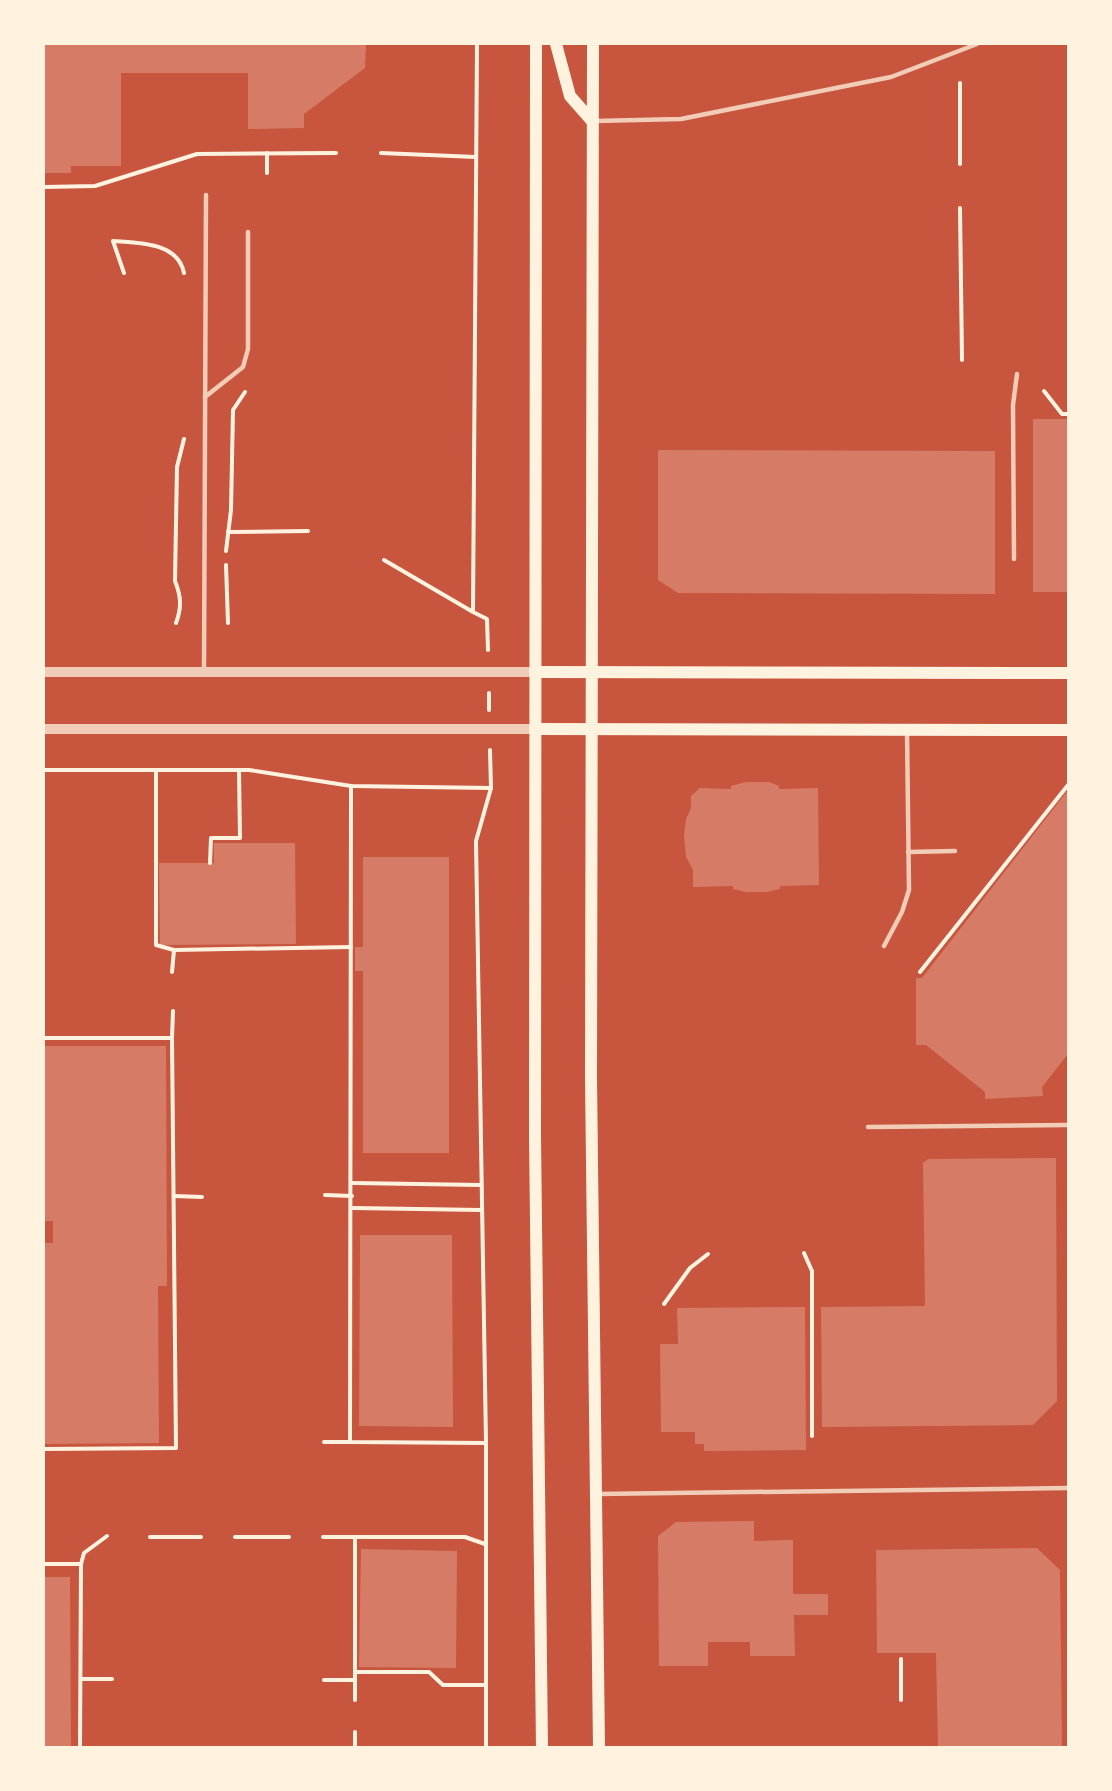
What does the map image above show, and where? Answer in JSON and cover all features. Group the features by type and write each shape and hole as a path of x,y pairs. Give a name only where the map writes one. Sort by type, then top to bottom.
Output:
{"main road":[{"path":"536,44 535,1135 542,1748"},
{"path":"556,44 570,96 592,121"},
{"path":"593,44 591,1078 599,1748"},
{"path":"535,672 1068,673"},
{"path":"535,729 1068,730"}],"street":[{"path":"44,672 535,672"},
{"path":"44,729 535,729"}],"lane":[{"path":"592,121 681,118 891,77 977,44"},
{"path":"204,672 206,195"},
{"path":"206,397 243,367 248,349 248,232"},
{"path":"1014,559 1013,405 1017,374"},
{"path":"884,946 902,912 909,890 907,730"},
{"path":"908,852 955,851"},
{"path":"868,1127 1068,1125"},
{"path":"597,1494 1068,1488"}],"path":[{"path":"473,612 477,44"},
{"path":"960,83 960,164"},
{"path":"267,153 267,173"},
{"path":"44,187 95,186 197,154 336,153"},
{"path":"381,153 476,157"},
{"path":"960,208 962,360"},
{"path":"124,273 113,241 157,246 175,255 184,269 184,281"},
{"path":"225,552 228,532 233,410 251,382"},
{"path":"1044,391 1062,414 1068,414"},
{"path":"176,623 180,613 181,594 175,581 177,467 184,428"},
{"path":"228,532 308,531"},
{"path":"384,560 487,619 491,788 476,841 486,1443 486,1748"},
{"path":"226,564 228,623"},
{"path":"44,770 240,770 351,786 491,788"},
{"path":"156,770 156,945 174,950 351,947"},
{"path":"210,862 211,838 240,838 240,770"},
{"path":"920,972 1068,785"},
{"path":"350,1442 351,786"},
{"path":"172,972 174,950"},
{"path":"44,1449 176,1448 173,1011"},
{"path":"44,1038 172,1038"},
{"path":"352,1183 481,1185"},
{"path":"325,1195 352,1196"},
{"path":"174,1196 202,1197"},
{"path":"352,1208 481,1210"},
{"path":"804,1252 812,1271 812,1436"},
{"path":"664,1304 690,1268 708,1254"},
{"path":"324,1442 486,1443"},
{"path":"80,1748 81,1564 84,1553 107,1536"},
{"path":"150,1537 201,1537"},
{"path":"235,1537 289,1537"},
{"path":"323,1537 465,1537 485,1544"},
{"path":"355,1537 355,1700"},
{"path":"44,1564 81,1564"},
{"path":"901,1659 901,1700"},
{"path":"355,1672 429,1672 443,1685 486,1685"},
{"path":"81,1679 112,1679"},
{"path":"324,1680 355,1680"},
{"path":"355,1732 355,1748"}],"building":[{"path":"44,44 366,44 365,68 304,114 304,128 248,129 248,73 121,73 121,166 71,166 71,173 44,173"},
{"path":"1033,419 1068,419 1068,592 1033,592"},
{"path":"658,450 995,451 995,594 678,593 658,580"},
{"path":"746,782 769,782 779,786 779,789 818,788 819,885 780,886 780,889 767,892 746,892 733,889 733,886 693,887 693,870 686,857 684,836 686,819 691,808 691,796 700,788 731,789 731,786"},
{"path":"1068,790 1068,1054 1042,1087 1043,1096 985,1099 985,1092 926,1045 916,1045 916,978 922,978"},
{"path":"214,843 295,843 296,944 160,945 159,863 214,863"},
{"path":"363,857 449,857 449,1153 363,1153 363,971 355,971 355,947 363,947"},
{"path":"44,1046 166,1046 167,1286 158,1286 159,1443 44,1444 44,1243 53,1243 53,1221 44,1221"},
{"path":"1056,1158 1057,1401 1033,1425 822,1427 821,1307 925,1306 923,1163 928,1159"},
{"path":"360,1235 452,1235 453,1427 359,1426"},
{"path":"805,1307 806,1450 704,1451 704,1444 695,1444 695,1432 661,1432 660,1344 678,1344 677,1308"},
{"path":"754,1521 754,1541 793,1540 793,1594 828,1594 828,1615 794,1615 795,1656 750,1656 750,1642 708,1642 708,1666 659,1666 658,1536 676,1522"},
{"path":"1037,1548 1060,1570 1062,1748 938,1748 936,1653 877,1653 876,1550"},
{"path":"361,1549 457,1551 456,1668 359,1667"},
{"path":"44,1577 70,1577 71,1748 44,1748"}]}
